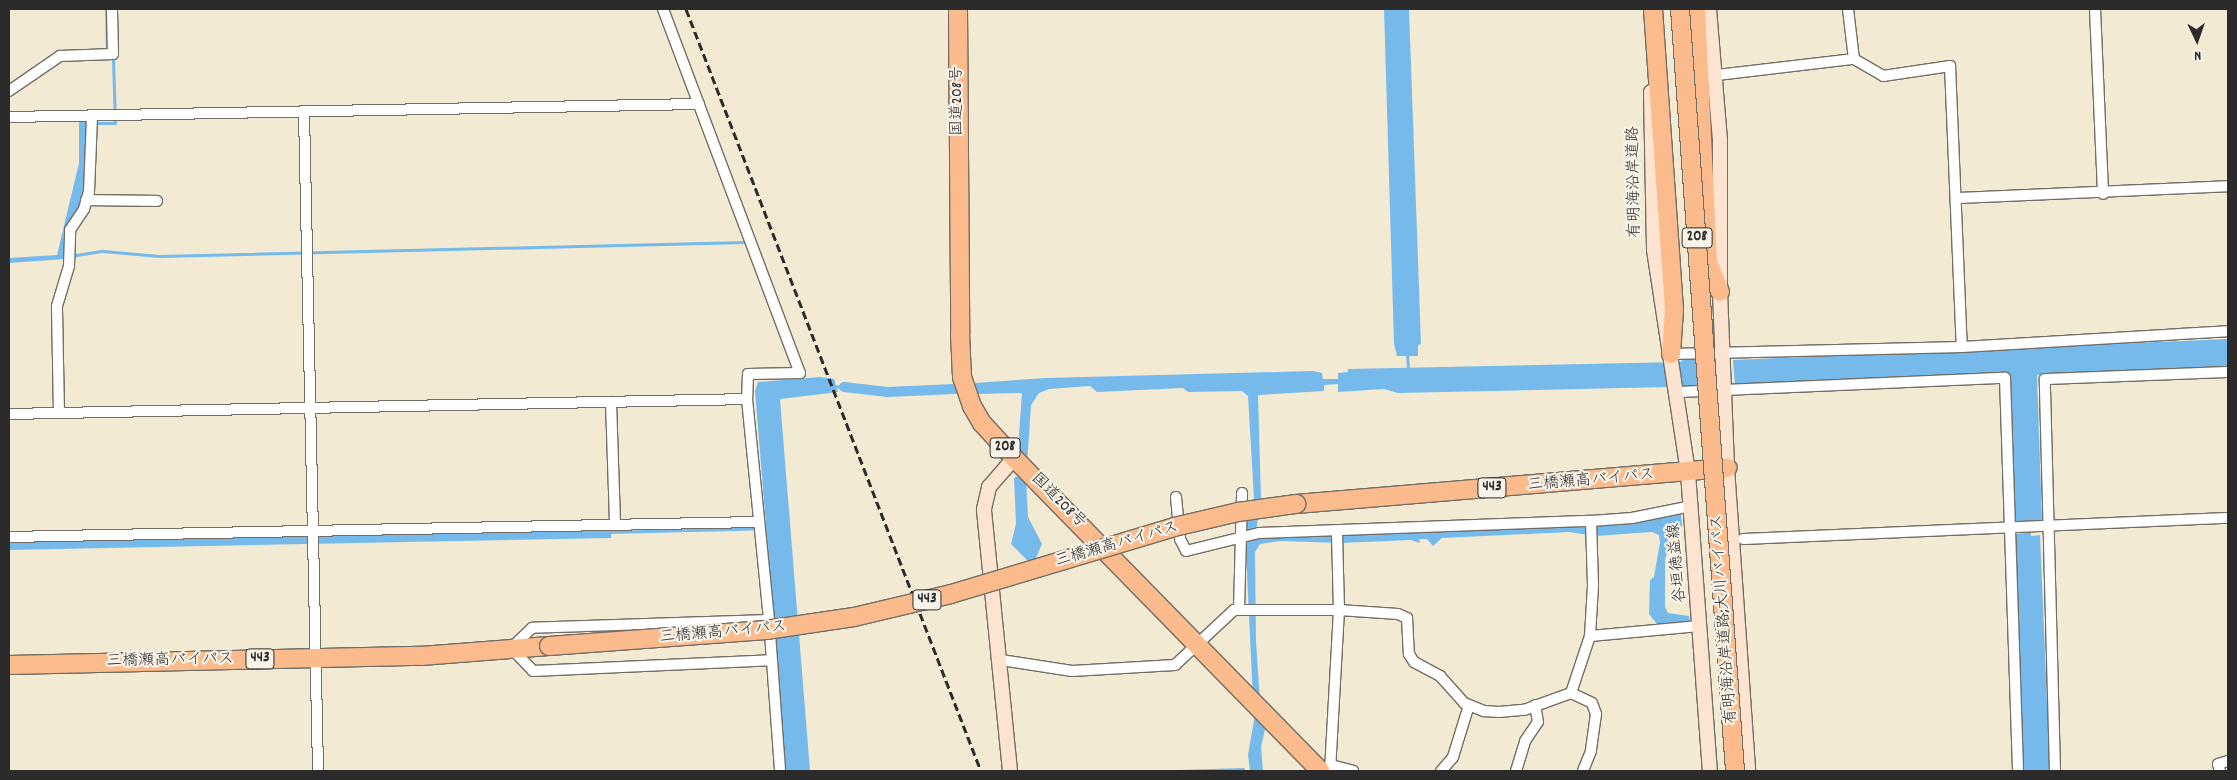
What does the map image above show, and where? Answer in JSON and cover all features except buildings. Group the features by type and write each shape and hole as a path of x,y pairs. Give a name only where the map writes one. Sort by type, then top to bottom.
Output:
{"highway":[{"name":"国道208号","path":"958,9 962,377 982,423 1014,458 1197,642 1327,769"},
{"path":"1653,9 1674,310 1671,354"},
{"name":"208","path":"1680,9 1721,467"},
{"path":"1696,9 1708,262 1720,292"},
{"name":"三橋瀬高バイパス","path":"9,665 316,653 511,648 766,630 854,617 951,594 1174,527 1238,512 1296,504 1688,473 1721,467"},
{"name":"有明海沿岸道路;大川バイパス","path":"1721,467 1735,771"},
{"name":"三橋瀬高バイパス","path":"9,655 316,653"}],"main road":[{"name":"有明海沿岸道路","path":"1646,9 1651,96 1651,212 1659,293 1671,354"},
{"path":"1709,9 1717,74 1720,292 1724,389 1721,467 1748,771"},
{"name":"谷垣徳益線","path":"1671,354 1678,392 1688,473 1710,771"},
{"path":"1010,771 1001,660 984,508 988,486 1014,458"}],"street":[{"path":"9,92 60,56 113,54 112,9"},
{"path":"663,9 800,373 748,374 747,399 769,620 780,771"},
{"path":"1848,9 1854,58"},
{"path":"2095,9 2103,194"},
{"path":"1717,74 1854,58 1883,76 1950,66 1958,198 1962,347"},
{"path":"9,117 699,104"},
{"path":"304,112 318,771"},
{"path":"59,413 57,306 70,266 70,230 86,200 92,167 92,116"},
{"path":"1958,198 2103,194 2228,186"},
{"path":"86,200 157,201"},
{"path":"1671,354 1962,347 2228,331"},
{"path":"2055,771 2045,379 2228,372"},
{"path":"1678,392 2005,378 2018,771"},
{"path":"9,414 747,399"},
{"path":"611,402 615,525"},
{"path":"1239,610 1244,537 1242,493"},
{"path":"1176,497 1180,539 1186,551 1259,532 1336,531 1590,521 1632,518 1691,506"},
{"path":"1743,539 2228,518"},
{"path":"1571,694 1590,636 1593,585 1590,521"},
{"path":"9,537 312,529 758,522"},
{"path":"1336,531 1339,610 1327,769 1353,771"},
{"path":"1001,660 1072,671 1175,665 1197,642 1239,610 1339,610 1398,614 1407,618 1409,654 1414,662 1440,676 1469,705 1499,712 1535,706 1571,694 1592,703 1595,709 1591,751 1583,771"},
{"path":"769,620 532,628 511,648 533,671 771,660"},
{"path":"1590,636 1700,626"},
{"path":"1441,771 1453,757 1469,705"},
{"path":"1516,771 1525,741 1538,722 1535,706"},
{"path":"2220,771 2218,764 2228,761"}],"water":[{"path":"1384,9 1409,9 1421,344 1418,345 1418,356 1397,356 1394,344"},
{"path":"79,122 88,122 86,184 66,259 9,263 9,258 57,255 79,163"},
{"path":"2228,339 2228,366 2037,375 2042,523 2030,525 2031,536 2040,535 2050,771 2023,771 2015,534 2025,533 2024,525 2014,525 2008,376 1735,386 1733,360"},
{"path":"1683,359 1716,361 1717,383 1713,386 1398,393 1384,389 1338,392 1338,384 1324,385 1324,391 1258,395 1261,499 1255,537 1634,523 1681,512 1682,527 1676,531 1665,559 1665,607 1668,613 1689,616 1690,623 1657,624 1649,614 1650,580 1654,577 1660,542 1659,535 1652,532 1595,536 1569,532 1442,538 1433,546 1427,539 1419,539 1420,543 1411,540 1341,543 1280,541 1260,544 1255,552 1256,641 1261,718 1266,725 1261,747 1263,771 1250,771 1248,755 1254,720 1245,532 1254,499 1248,396 1242,391 1188,392 1183,388 1097,392 1090,386 1049,389 1039,393 1031,405 1026,479 1028,517 1042,544 1035,560 1027,560 1011,544 1016,524 1014,478 1021,475 1022,455 1018,449 1022,393 978,394 975,383 1046,378 1313,371 1322,373 1323,379 1338,379 1338,373 1348,372 1348,369 1681,362"},
{"path":"820,377 834,379 838,392 780,399 810,771 786,771 755,391 758,382"},
{"path":"611,527 611,538 9,550 9,541"},
{"path":"1244,768 1246,771 1178,770"}],"waterway":[{"path":"94,123 115,123 113,58 107,49 106,9"},
{"path":"70,256 103,251 159,256 746,242"},
{"path":"1407,352 1408,371"},
{"path":"833,386 844,387"},
{"path":"844,387 888,392 954,389"},
{"path":"607,532 771,528"}],"railway":[{"path":"686,9 981,771"}]}
